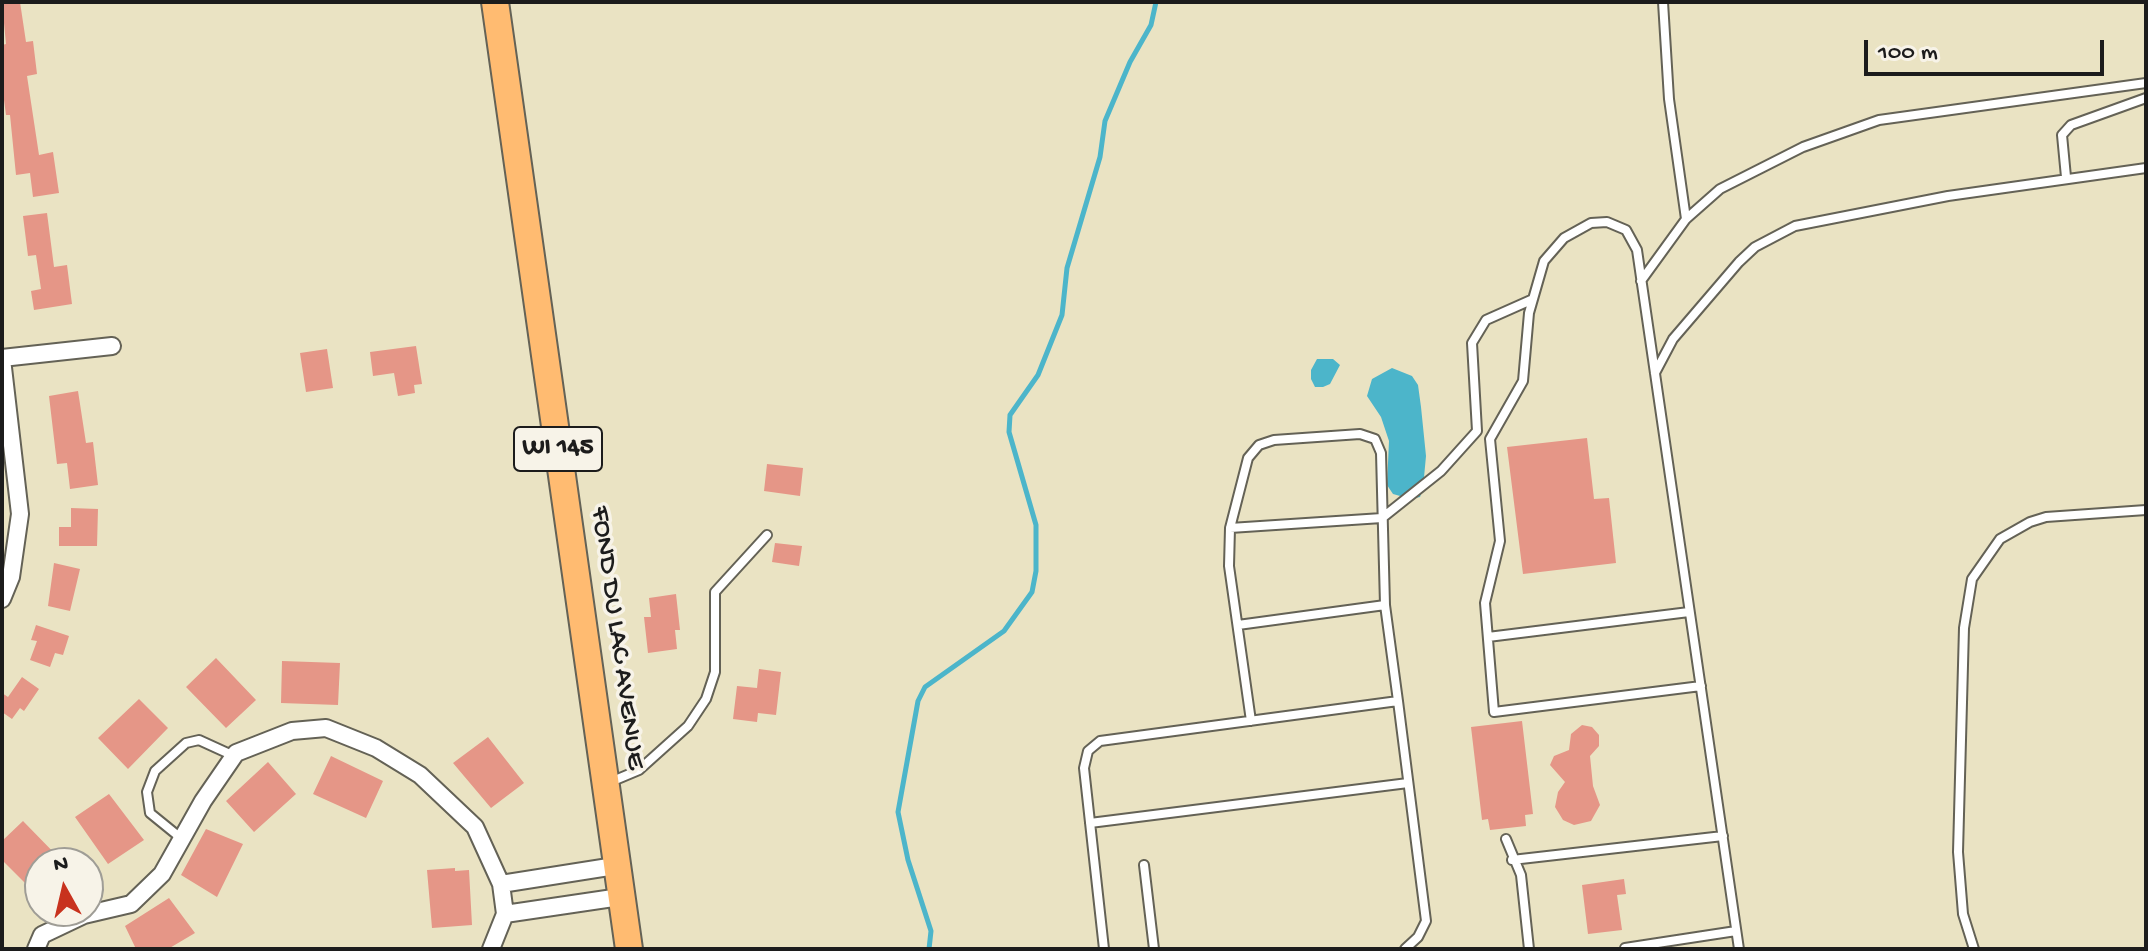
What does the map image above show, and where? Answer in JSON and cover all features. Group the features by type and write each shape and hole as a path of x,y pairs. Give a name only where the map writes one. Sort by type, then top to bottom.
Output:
{"main road":[{"name":"FOND DU LAC AVENUE","path":"495,2 629,949"}],"street":[{"path":"2,599 11,577 20,514 2,359 112,346"},
{"path":"36,949 42,935 84,915 131,904 162,874 234,756 292,731 326,728 376,748 420,775 475,827 501,884 505,914 491,949"},
{"path":"501,884 615,866"},
{"path":"505,914 620,897"}],"lane":[{"path":"1663,2 1669,99 1686,219"},
{"path":"1641,281 1686,219 1720,189 1803,147 1879,120 2146,83"},
{"path":"2066,177 2062,135 2071,125 2146,98"},
{"path":"1654,375 1673,339 1715,288 1755,247 1795,226 1855,212 2066,177 2146,168"},
{"path":"1701,686 1494,712 1485,603 1500,541 1490,439 1523,381 1531,300 1539,273 1553,250 1583,226 1598,222 1614,224 1633,239 1641,281 1654,375 1701,686 1739,949"},
{"path":"1230,528 1382,518 1441,471 1477,431 1472,343 1486,320 1531,300"},
{"path":"1251,721 1229,566 1230,528 1248,458 1259,445 1274,440 1360,434 1375,439 1381,453 1385,605 1426,921 1418,937 1405,949"},
{"path":"1974,949 1963,914 1958,852 1967,591 1989,551 2013,530 2046,517 2146,510"},
{"path":"604,785 639,770 688,726 700,708 715,672 715,592 767,535"},
{"path":"1238,625 1385,605"},
{"path":"1488,637 1689,612"},
{"path":"1104,949 1084,768 1088,751 1100,741 1398,701"},
{"path":"182,839 150,813 147,792 155,771 186,743 199,740 234,756"},
{"path":"1090,823 1408,783"},
{"path":"1512,860 1723,836"},
{"path":"1506,839 1523,884 1529,949"},
{"path":"1144,865 1154,949"},
{"path":"1625,948 1736,931"}],"water":[{"path":"1317,359 1333,359 1340,365 1330,384 1323,387 1315,387 1311,379 1311,370"},
{"path":"1392,368 1412,376 1418,385 1426,456 1420,497 1411,499 1393,494 1387,485 1389,441 1381,417 1367,396 1372,379"}],"building":[{"path":"2,2 20,2 26,42 33,41 37,74 27,76 39,155 53,152 59,193 33,197 30,173 16,175 10,115 6,115 4,100 2,45 6,44"},
{"path":"47,213 54,267 67,265 72,304 34,310 31,291 41,289 36,255 28,256 23,216"},
{"path":"416,346 422,384 414,385 415,393 398,396 394,373 373,376 370,352"},
{"path":"327,349 333,388 306,392 300,353"},
{"path":"78,391 86,443 93,442 98,485 70,489 67,463 57,464 49,396"},
{"path":"1587,438 1594,499 1609,498 1616,563 1523,574 1507,447"},
{"path":"767,464 803,468 800,496 764,491"},
{"path":"71,508 98,509 97,546 59,546 59,527 71,527"},
{"path":"775,543 802,546 799,566 772,562"},
{"path":"54,563 80,569 70,611 48,606"},
{"path":"676,594 680,630 675,630 677,649 648,653 644,617 651,617 649,598"},
{"path":"36,625 69,636 63,655 55,653 50,667 30,660 37,641 31,640"},
{"path":"216,658 256,700 226,728 186,687"},
{"path":"282,661 340,663 338,705 281,703"},
{"path":"759,669 781,672 776,715 758,713 757,722 733,719 737,686 757,688"},
{"path":"22,677 39,689 24,711 20,708 12,719 2,712 2,693 8,697"},
{"path":"139,699 168,728 128,769 98,738"},
{"path":"1522,721 1533,814 1525,815 1526,826 1490,830 1488,819 1482,820 1471,727"},
{"path":"1582,725 1592,727 1599,735 1599,746 1590,756 1593,786 1600,805 1591,821 1574,825 1563,820 1555,807 1558,792 1565,782 1550,765 1554,756 1569,750 1571,734"},
{"path":"488,737 524,783 491,808 453,763"},
{"path":"331,756 383,781 366,818 313,794"},
{"path":"268,762 296,794 254,832 226,801"},
{"path":"109,794 144,840 108,864 104,858 104,847 96,847 75,817"},
{"path":"23,821 48,847 24,847 24,882 2,860 2,841"},
{"path":"206,829 243,844 217,897 181,875"},
{"path":"455,868 455,871 469,870 472,925 432,928 427,870"},
{"path":"1624,879 1626,894 1617,895 1622,930 1588,934 1582,885"},
{"path":"169,898 195,933 168,949 136,949 125,926"}],"waterway":[{"path":"929,949 931,931 908,860 898,812 918,701 925,687 1004,631 1032,592 1036,571 1036,525 1009,432 1010,415 1038,375 1062,315 1067,268 1100,157 1105,121 1130,62 1151,25 1156,2"}]}
